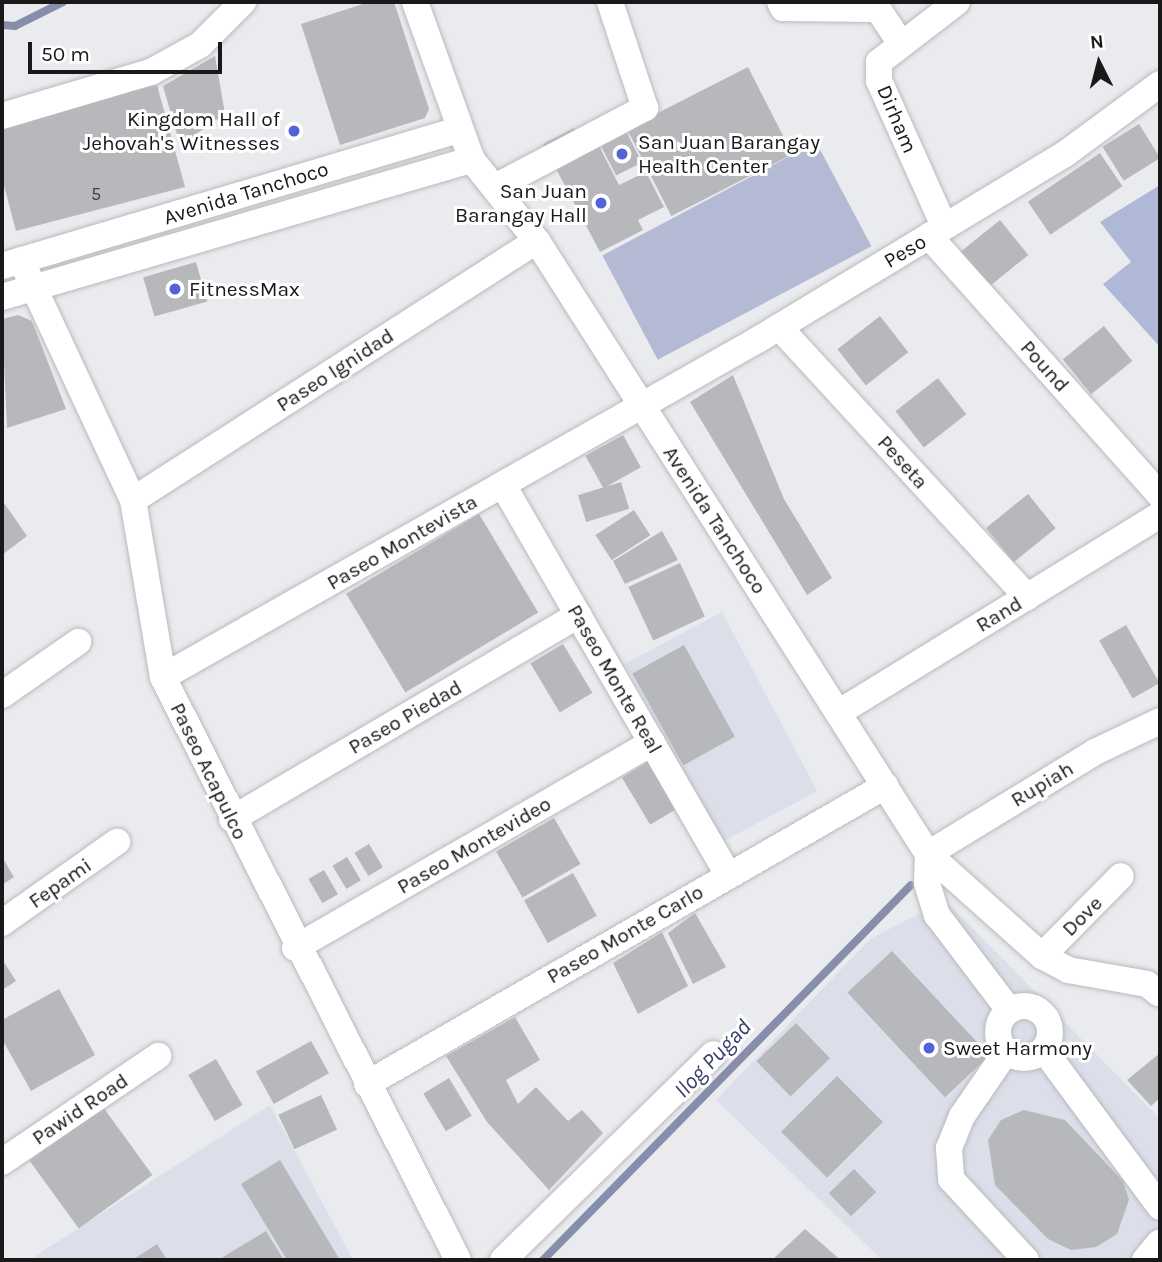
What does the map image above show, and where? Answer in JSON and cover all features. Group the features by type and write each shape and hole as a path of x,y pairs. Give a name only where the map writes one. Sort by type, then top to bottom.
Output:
{"street":[{"path":"2,116 151,72 200,45 243,2"},
{"path":"415,2 458,130"},
{"path":"495,187 645,108 610,2"},
{"path":"780,2 783,8 878,9 901,44"},
{"name":"Dirham","path":"937,231 879,82 879,62 957,2"},
{"name":"Peso","path":"642,405 779,327 1065,154 1160,84"},
{"name":"Avenida Tanchoco","path":"12,263 458,130 471,160 537,241 928,854 1042,956 1068,970 1147,984 1160,993"},
{"name":"Avenida Tanchoco","path":"2,297 471,160"},
{"name":"Pound","path":"937,231 1160,495"},
{"name":"Paseo Ignidad","path":"133,500 537,241"},
{"name":"Paseo Acapulco","path":"12,263 34,288 133,500 163,677 295,948 458,1260"},
{"name":"Peseta","path":"779,327 1027,597"},
{"name":"Paseo Montevista","path":"163,677 642,405"},
{"name":"Paseo Monte Real","path":"503,485 728,874"},
{"name":"Rand","path":"838,713 1160,514"},
{"name":"Paseo Piedad","path":"232,819 578,615"},
{"path":"2,695 78,642"},
{"name":"Rupiah","path":"928,854 1095,752 1160,721"},
{"name":"Paseo Montevideo","path":"295,948 652,743"},
{"name":"Paseo Monte Carlo","path":"367,1084 885,786"},
{"name":"Fepami","path":"2,923 117,842"},
{"path":"928,854 927,883 937,915 1009,1010"},
{"name":"Dove","path":"1042,956 1121,877"},
{"path":"1034,1008 1045,1017 1050,1039 1044,1050 1020,1059 1006,1052 997,1029 1009,1010 1034,1008"},
{"path":"1044,1050 1160,1208"},
{"path":"1006,1052 962,1116 949,1148 951,1179 1026,1260"},
{"path":"503,1260 713,1054"},
{"name":"Pawid Road","path":"2,1162 158,1056"},
{"path":"1145,1260 1160,1242"}],"shaded area":[{"path":"816,142 871,246 658,360 602,256"},
{"path":"1160,185 1160,347 1103,284 1131,262 1100,222"},
{"path":"722,612 817,791 720,843 625,664"},
{"name":"Sweet Harmony","path":"945,900 1160,1119 1160,1260 882,1260 716,1100 870,939"},
{"path":"270,1105 353,1260 29,1260"}],"building":[{"path":"369,2 394,2 429,109 425,118 340,145 301,24"},
{"path":"215,56 225,114 180,145 163,86"},
{"path":"748,67 792,154 671,216 627,129"},
{"path":"157,85 185,187 16,231 2,178 2,124"},
{"path":"1139,124 1160,158 1124,181 1103,147"},
{"name":"San Juan Barangay Hall","path":"574,128 583,147 596,140 619,185 646,172 664,207 638,220 643,230 600,252 543,144"},
{"name":"San Juan Barangay Health Center","path":"627,133 642,162 616,176 601,146"},
{"path":"1100,153 1122,186 1050,235 1028,202"},
{"path":"1000,220 1028,255 987,288 959,253"},
{"name":"FitnessMax","path":"196,262 207,301 154,317 143,277"},
{"path":"18,315 32,321 66,409 7,428 2,319"},
{"path":"880,316 908,352 866,385 837,349"},
{"path":"1104,326 1132,361 1091,394 1063,359"},
{"path":"733,375 784,499 832,578 807,595 690,402"},
{"path":"938,378 966,414 924,447 895,411"},
{"path":"623,435 641,467 603,488 585,456"},
{"path":"621,482 629,509 586,522 578,495"},
{"path":"1028,494 1056,528 1014,562 986,528"},
{"path":"2,500 27,536 2,555"},
{"path":"634,510 650,535 612,560 595,535"},
{"path":"479,514 538,613 405,692 346,594"},
{"path":"662,531 678,560 625,584 613,561"},
{"path":"680,563 705,616 653,641 628,587"},
{"path":"1126,625 1160,683 1133,699 1099,640"},
{"path":"563,644 592,693 560,712 530,664"},
{"path":"684,645 735,737 683,765 632,674"},
{"path":"651,760 679,807 650,825 622,778"},
{"path":"554,818 580,864 522,897 496,852"},
{"path":"369,844 383,867 368,876 354,853"},
{"path":"2,857 14,877 2,885"},
{"path":"347,857 361,880 346,889 332,866"},
{"path":"324,870 338,894 322,903 308,879"},
{"path":"573,873 597,916 548,943 524,900"},
{"path":"695,913 726,967 693,984 668,933"},
{"path":"662,932 688,986 638,1014 613,963"},
{"path":"892,951 990,1056 945,1097 847,993"},
{"path":"2,959 16,981 2,990"},
{"path":"59,989 95,1055 31,1091 2,1039 2,1020"},
{"path":"515,1017 540,1060 506,1080 518,1104 536,1087 568,1121 582,1110 603,1133 549,1190 487,1122 446,1056"},
{"path":"796,1023 830,1058 790,1096 756,1061"},
{"path":"311,1041 329,1073 274,1104 256,1072"},
{"path":"1160,1053 1160,1098 1151,1106 1127,1080"},
{"path":"216,1059 242,1105 215,1121 188,1075"},
{"path":"837,1076 883,1122 827,1178 781,1132"},
{"path":"449,1078 472,1116 446,1131 423,1093"},
{"path":"321,1095 337,1129 294,1149 278,1115"},
{"path":"103,1107 152,1175 79,1228 29,1160"},
{"path":"1024,1110 1065,1120 1123,1181 1129,1200 1117,1234 1096,1247 1071,1250 1048,1239 995,1185 988,1140 1001,1120"},
{"path":"280,1160 340,1260 287,1260 241,1184"},
{"path":"854,1169 876,1192 851,1216 829,1193"},
{"path":"805,1229 836,1256 840,1260 772,1260"},
{"path":"266,1231 284,1260 218,1260"},
{"path":"157,1244 167,1260 132,1260"}],"waterway":[{"name":"Ilog Pugad","path":"2,25 15,26 63,2"},
{"name":"Ilog Pugad","path":"543,1260 911,885"}],"place":[{"name":"Kingdom Hall of Jehovah's Witnesses","path":"294,131"},
{"name":"San Juan Barangay Health Center","path":"622,154"},
{"name":"San Juan Barangay Hall","path":"601,203"},
{"name":"FitnessMax","path":"175,289"},
{"name":"Sweet Harmony","path":"929,1048"}]}
